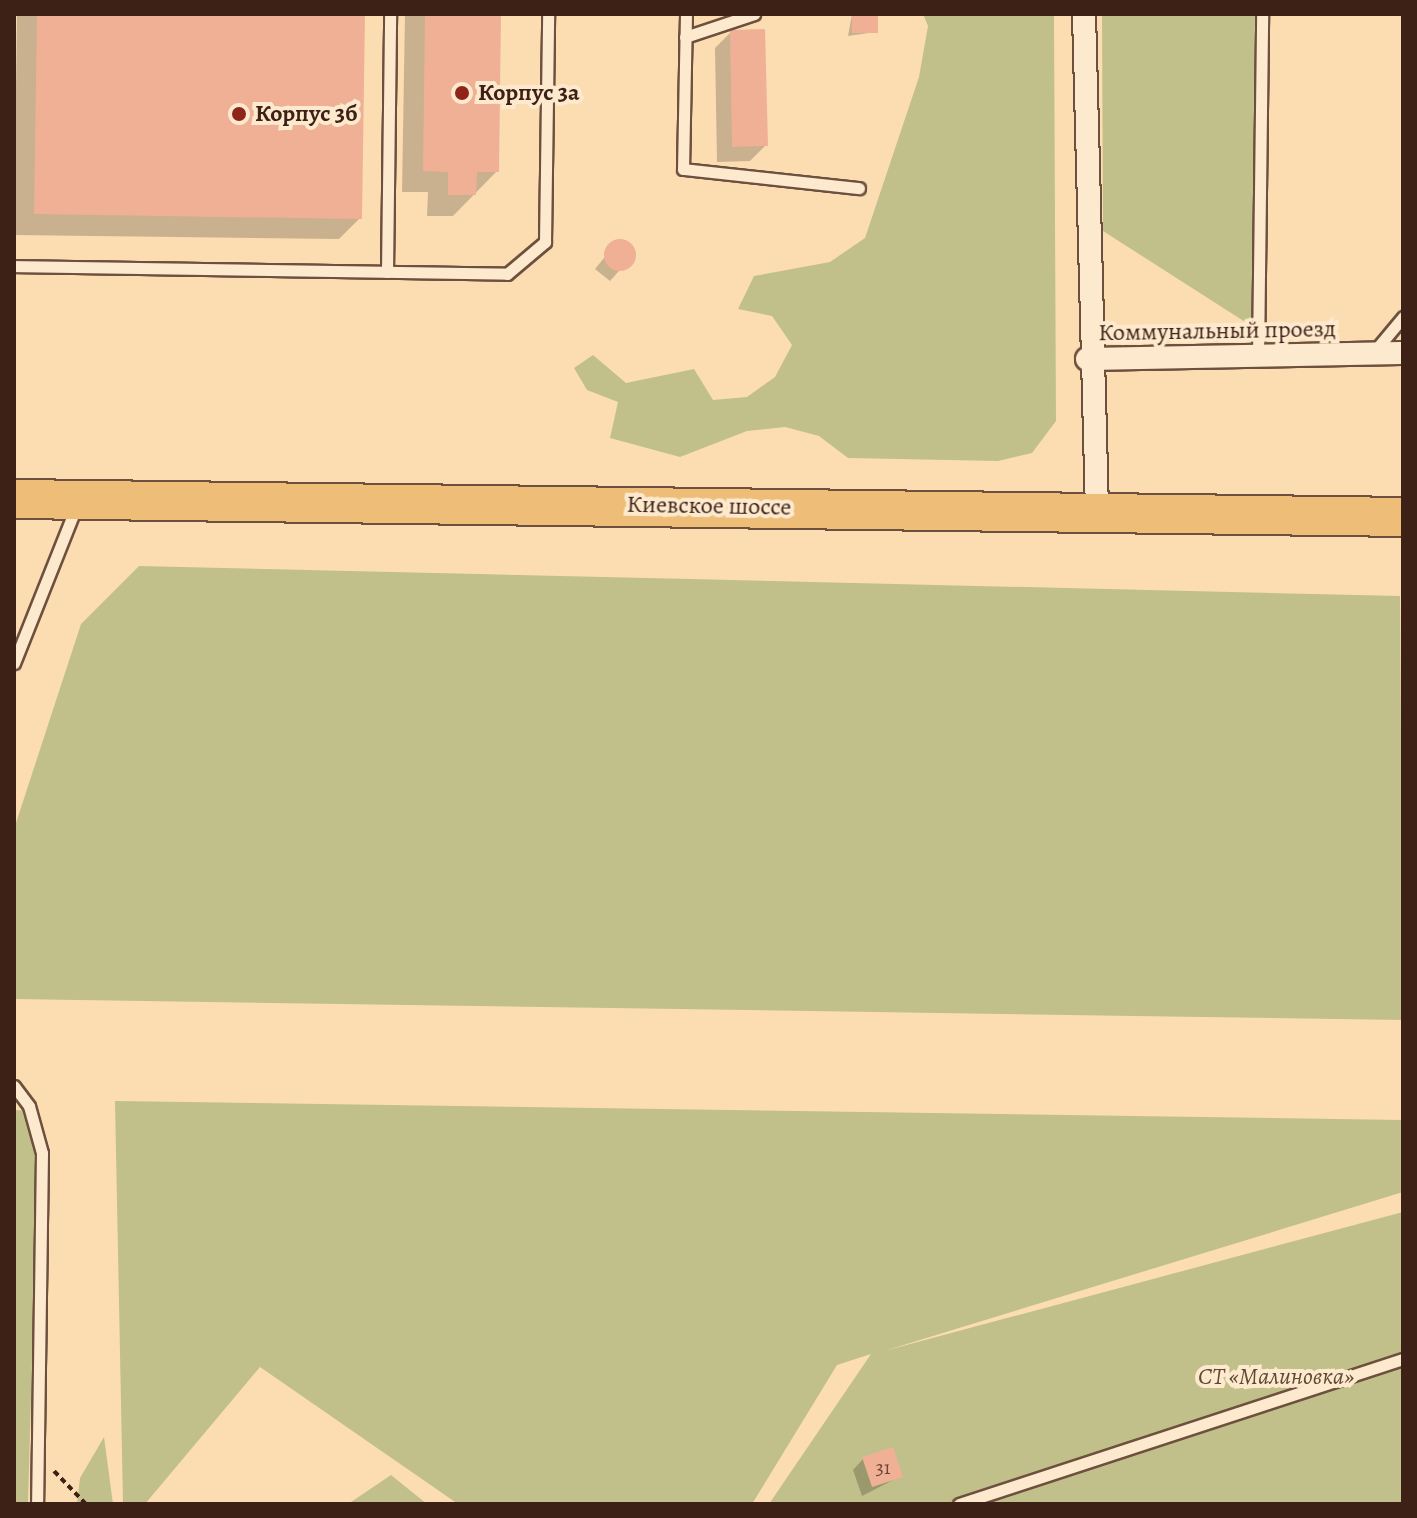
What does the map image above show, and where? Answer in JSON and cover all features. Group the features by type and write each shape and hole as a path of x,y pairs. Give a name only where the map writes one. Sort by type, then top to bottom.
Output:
{"highway":[{"name":"Киевское шоссе","path":"14,499 1403,517"}],"street":[{"path":"1084,14 1087,359"},
{"name":"Коммунальный проезд","path":"1097,512 1087,359 1403,353"}],"lane":[{"path":"387,272 390,14"},
{"path":"14,266 507,274 545,242 548,14"},
{"path":"686,14 683,169 859,188"},
{"path":"685,37 754,14"},
{"path":"1258,356 1262,14"},
{"path":"1372,354 1403,317"},
{"path":"14,663 78,500"},
{"path":"14,1086 29,1106 42,1153 37,1504"},
{"path":"959,1504 1403,1359"}],"path":[{"path":"39,1455 86,1504"}],"green space":[{"path":"923,14 1054,14 1056,421 1032,453 998,461 848,458 819,436 785,427 747,431 680,457 610,438 618,402 587,390 574,368 593,355 626,383 694,369 713,400 747,397 775,377 792,345 772,316 738,309 754,276 830,262 865,238 919,77 928,26"},
{"path":"1102,14 1255,14 1253,327 1103,231"},
{"path":"139,566 1400,596 1403,1020 14,999 14,829 81,624"},
{"name":"СТ «Малиновка»","path":"115,1101 1403,1120 1403,1192 884,1351 1403,1212 1403,1504 769,1504 871,1354 837,1365 752,1504 458,1504 260,1367 145,1504 123,1504"},
{"path":"14,1110 39,1111 28,1504 14,1504"},
{"path":"104,1437 113,1504 77,1504 80,1478"},
{"path":"391,1475 427,1504 348,1504"}],"building":[{"name":"Корпус 3б","path":"37,14 365,14 362,219 34,214"},
{"name":"Корпус 3a","path":"425,14 501,14 499,172 477,172 476,195 448,195 448,172 423,171"},
{"path":"852,14 878,14 878,33 852,33"},
{"path":"765,29 768,146 732,147 730,30"},
{"path":"620,239 631,244 636,255 631,266 620,271 609,266 604,255 609,244"},
{"path":"893,1447 903,1477 872,1487 862,1457"}],"place":[{"name":"Корпус 3a","path":"462,93"},
{"name":"Корпус 3б","path":"239,114"}]}
